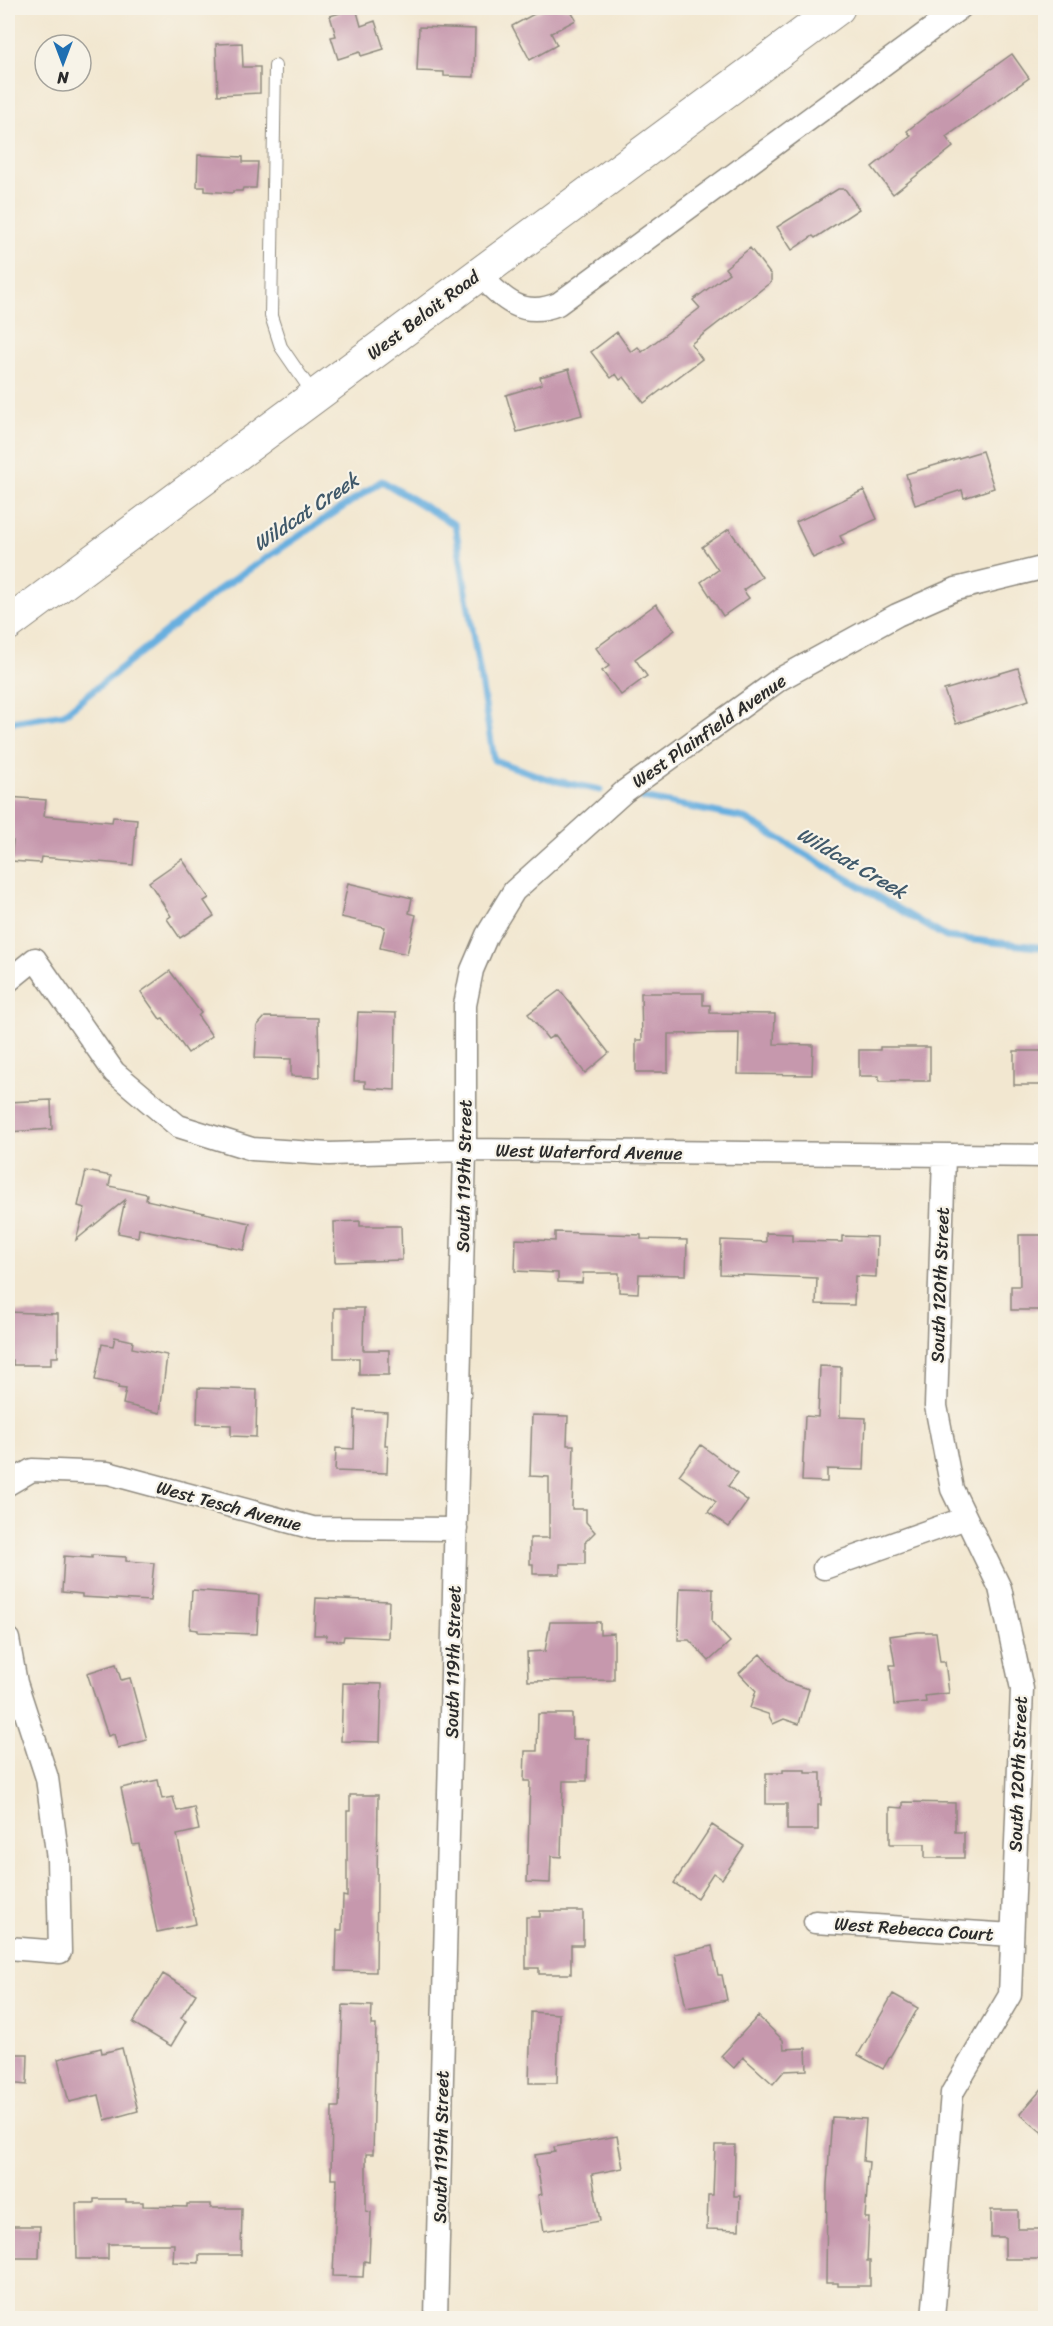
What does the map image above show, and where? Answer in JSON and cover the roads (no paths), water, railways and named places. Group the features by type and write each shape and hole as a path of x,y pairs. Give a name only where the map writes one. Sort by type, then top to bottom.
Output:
{"main road":[{"name":"West Beloit Road","path":"8,624 838,8"}],"street":[{"path":"479,274 497,293 512,304 528,310 544,310 558,304 960,8"},
{"name":"West Plainfield Avenue","path":"465,1005 472,970 487,935 514,891 625,791 780,679 897,615 956,589 1046,567"},
{"name":"West Waterford Avenue","path":"8,981 35,959 114,1072 178,1126 252,1149 329,1154 465,1150 1046,1156"},
{"name":"South 119th Street","path":"436,2319 465,1150 465,1005"},
{"name":"South 120th Street","path":"933,2319 952,2093 1010,1995 1022,1689 1000,1588 952,1489 936,1406 944,1156"},
{"name":"West Tesch Avenue","path":"8,1484 32,1470 108,1473 313,1528 456,1529"},
{"path":"824,1568 966,1518"},
{"path":"8,1638 16,1683 47,1778 58,1859 60,1952 8,1948"},
{"name":"West Rebecca Court","path":"815,1922 1012,1935"}],"lane":[{"path":"275,66 271,316 281,348 315,396"}],"waterway":[{"name":"Wildcat Creek","path":"8,720 12,722 64,714 221,588 382,481 455,525 494,760 547,779 600,790"},
{"name":"Wildcat Creek","path":"643,798 744,818 946,937 1046,948"}]}
